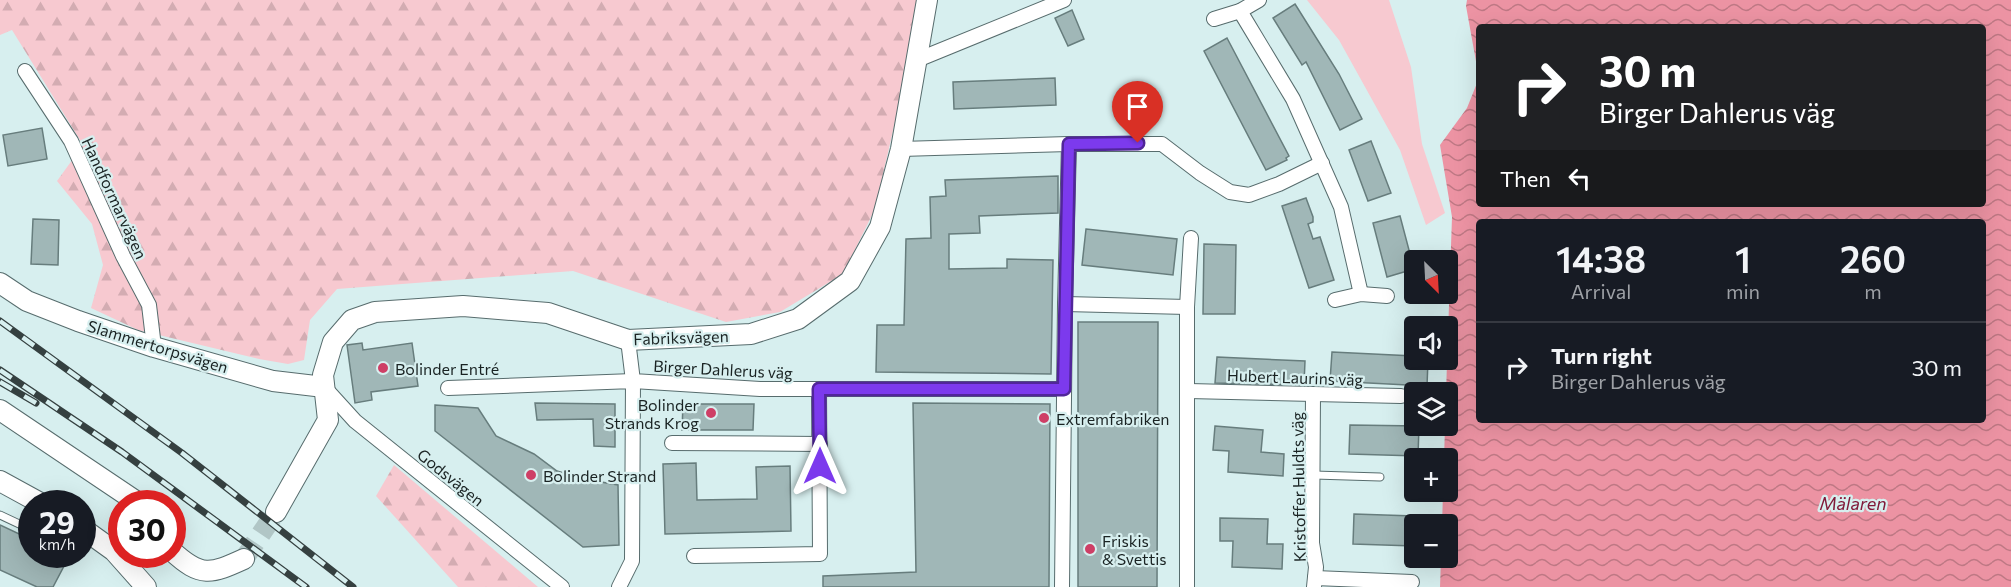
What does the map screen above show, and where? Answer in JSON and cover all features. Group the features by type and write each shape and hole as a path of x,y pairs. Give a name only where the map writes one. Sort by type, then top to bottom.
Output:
{"street":[{"name":"Fabriksvägen","path":"276,512 328,420 323,375 333,342 352,320 375,312 463,306 548,313 628,340 751,334 798,319 850,281 880,227 901,148 927,0"},
{"path":"917,60 1064,0"},
{"path":"1214,20 1240,11 1259,0"},
{"path":"1240,11 1293,99 1341,207 1361,294"},
{"name":"Handformarvägen","path":"25,71 71,141 123,256 148,305 154,347"},
{"path":"1062,587 1069,144"},
{"path":"901,148 1162,144 1230,192 1249,195 1279,184 1322,163"},
{"path":"1187,587 1189,391 1187,307 1191,238"},
{"name":"Slammertorpsvägen","path":"0,283 27,301 154,347 273,381 324,387"},
{"path":"1335,300 1361,294 1387,296"},
{"path":"1065,304 1187,307"},
{"name":"Birger Dahlerus väg","path":"628,340 633,381"},
{"path":"618,587 632,561 633,381"},
{"name":"Birger Dahlerus väg","path":"448,388 633,381 760,389 1064,389"},
{"name":"Godsvägen","path":"324,387 355,421 562,587"},
{"path":"694,556 820,554 819,389"},
{"name":"Hubert Laurins väg","path":"1189,391 1401,396"},
{"name":"Kristoffer Huldts väg","path":"1313,395 1312,543 1316,567 1315,583 1412,582"},
{"path":"0,410 119,490"},
{"path":"672,443 820,444"},
{"path":"0,481 18,491"},
{"path":"96,538 114,551 146,587"},
{"path":"186,564 189,567 215,572 244,559"}],"lane":[{"path":"1314,475 1380,477"},
{"path":"0,515 18,523"}],"green space":[{"path":"0,0 923,0 875,209 843,274 780,312 726,322 573,271 337,289 310,320 304,360 288,364 138,330 91,308 103,265 92,224 57,181 83,145 12,30 0,35"},
{"path":"1307,0 1389,0 1411,67 1422,144 1445,213 1426,225 1400,150 1339,40"},
{"path":"394,465 538,587 458,587 376,496"}],"water":[{"name":"Mälaren","path":"1467,0 2011,0 2011,587 1440,587 1441,568 1458,568 1458,514 1442,514 1443,502 1458,502 1458,448 1444,448 1445,436 1458,436 1458,382 1446,382 1447,370 1458,370 1458,316 1449,316 1449,304 1458,304 1458,250 1451,250 1452,217 1440,145 1467,108 1476,86 1476,207 1986,207 1986,24 1476,24 1476,61 1466,6"}],"building":[{"path":"1295,4 1339,74 1362,119 1340,130 1306,62 1302,65 1273,18"},
{"path":"1072,10 1084,39 1068,46 1055,18"},
{"path":"1227,38 1289,156 1287,160 1266,170 1204,51"},
{"path":"1055,78 1056,105 954,109 953,82"},
{"path":"42,128 47,159 8,166 3,135"},
{"path":"1371,141 1391,193 1368,201 1349,150"},
{"path":"1058,176 1058,213 979,216 980,233 949,234 949,269 1007,268 1007,259 1053,260 1051,374 876,372 877,325 904,325 906,239 931,238 930,197 946,196 945,180"},
{"path":"1306,198 1313,217 1313,222 1308,224 1313,239 1320,237 1334,280 1309,288 1282,206"},
{"path":"1400,216 1409,250 1404,250 1404,272 1387,277 1373,223"},
{"path":"33,219 59,220 58,265 31,264"},
{"path":"1086,229 1177,239 1173,275 1082,265"},
{"path":"1204,244 1236,245 1235,314 1203,314"},
{"path":"1078,322 1158,322 1157,587 1078,587"},
{"name":"Bolinder Entré","path":"362,343 363,350 412,343 418,386 371,392 372,400 355,403 347,345"},
{"path":"1332,352 1404,356 1404,370 1428,370 1427,382 1404,382 1404,385 1330,381"},
{"path":"1217,357 1305,361 1304,385 1215,383"},
{"path":"535,403 615,404 615,447 594,446 593,419 537,420"},
{"path":"913,403 1050,404 1049,587 823,587 823,576 916,572"},
{"path":"683,404 754,404 753,430 682,430"},
{"name":"Bolinder Strand","path":"435,405 478,408 496,436 534,454 557,471 618,485 619,545 583,547 435,431"},
{"path":"1350,425 1404,426 1404,436 1419,436 1418,448 1404,448 1404,456 1349,454"},
{"path":"1215,426 1263,430 1261,452 1284,454 1283,476 1228,472 1229,451 1213,450"},
{"path":"696,463 697,500 757,499 756,467 790,466 791,531 665,534 663,464"},
{"path":"1354,514 1404,516 1404,546 1353,544"},
{"path":"1220,518 1268,519 1267,544 1283,544 1282,569 1232,567 1233,541 1220,541"},
{"path":"0,525 18,533 18,568 63,568 53,587 37,587 0,570"}],"tunnel":[{"path":"244,559 276,512"}],"railway":[{"path":"0,321 182,453 353,587"},
{"path":"0,370 122,452 306,587"},
{"path":"0,382 36,403"}],"place":[{"name":"Bolinder Entré","path":"383,368"},
{"name":"Bolinder Strands Krog","path":"711,413"},
{"name":"Extremfabriken","path":"1044,418"},
{"name":"Bolinder Strand","path":"531,475"},
{"name":"Friskis & Svettis","path":"1090,549"}],"route":[{"path":"820,466 819,389 1064,389 1069,144 1138,143"}]}
